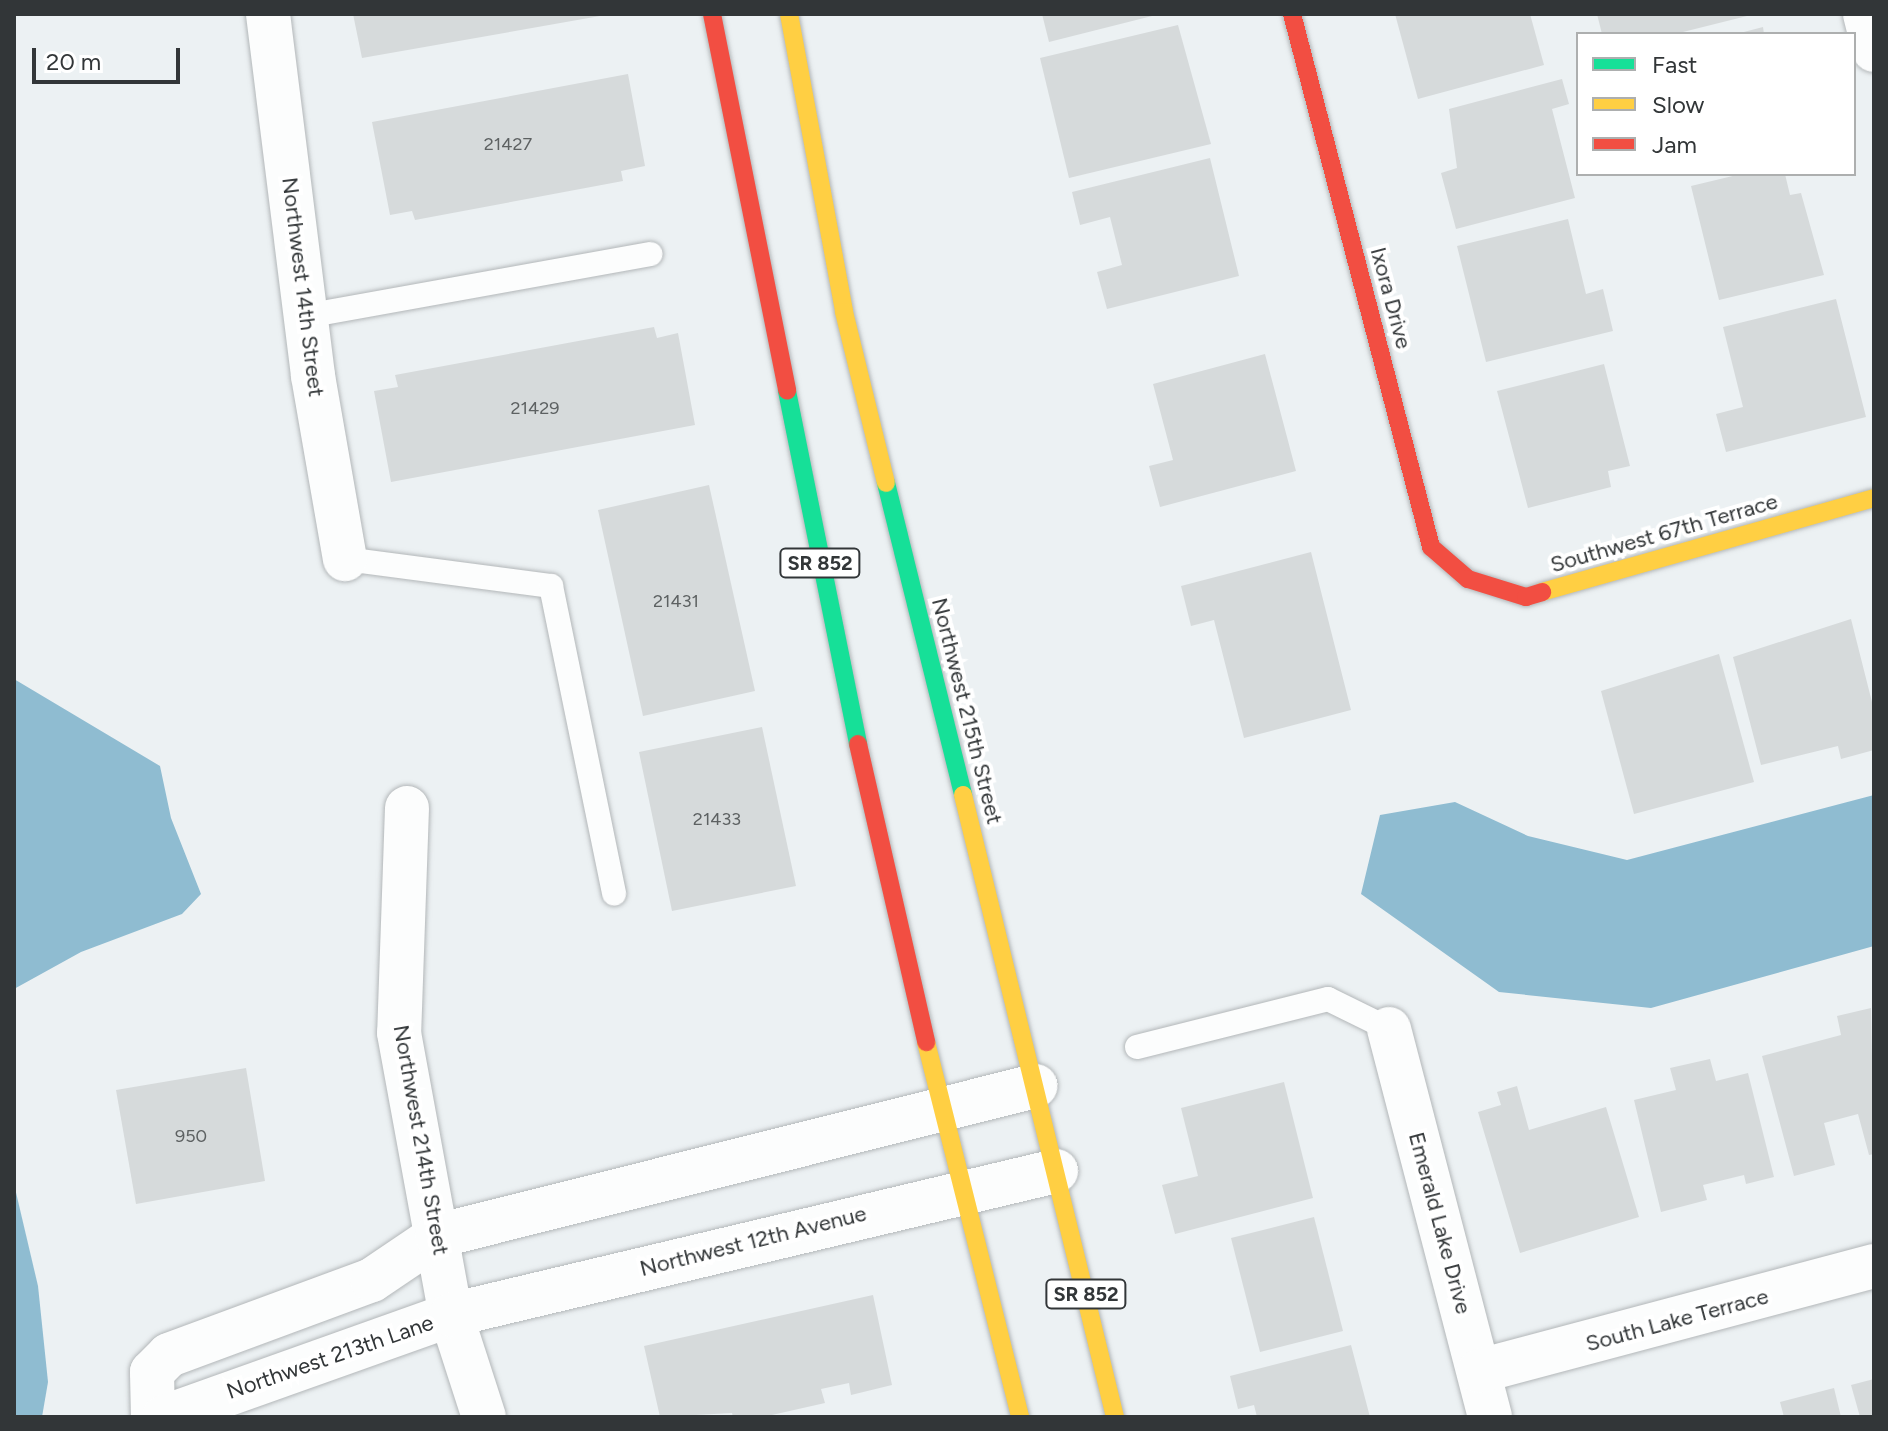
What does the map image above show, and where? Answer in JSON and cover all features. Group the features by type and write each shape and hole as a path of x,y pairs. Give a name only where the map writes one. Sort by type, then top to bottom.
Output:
{"main road":[{"name":"SR 852","path":"712,14 887,887 1020,1417"},
{"name":"Northwest 215th Street","path":"789,14 844,312 1115,1417"},
{"name":"Ixora Drive","path":"1292,14 1431,547 1468,579"},
{"name":"Southwest 67th Terrace","path":"1468,579 1526,597 1874,498"}],"street":[{"name":"Northwest 14th Street","path":"268,14 306,316 345,559"},
{"path":"1865,14 1874,50"},
{"name":"Northwest 214th Street","path":"407,808 399,1033 451,1315 484,1417"},
{"name":"Emerald Lake Drive","path":"1389,1029 1490,1417"},
{"path":"153,1417 152,1372 169,1355 372,1280 437,1236 1035,1086"},
{"name":"Northwest 12th Avenue","path":"451,1315 963,1189 1056,1171"},
{"name":"South Lake Terrace","path":"1479,1371 1874,1266"},
{"name":"Northwest 213th Lane","path":"164,1417 451,1315"}],"lane":[{"path":"306,316 650,254"},
{"path":"345,559 551,586 614,894"},
{"path":"1137,1047 1328,999 1389,1029"}],"water":[{"path":"14,679 160,766 171,818 201,894 182,914 81,952 14,989"},
{"path":"1874,795 1874,946 1651,1008 1499,992 1361,894 1380,815 1455,802 1528,836 1627,860"},
{"path":"14,1184 38,1286 48,1382 42,1417 14,1417"}],"building":[{"path":"353,14 600,14 600,16 362,58"},
{"path":"1042,14 1156,14 1156,15 1049,42"},
{"path":"1395,14 1530,14 1544,65 1418,99"},
{"path":"1597,14 1751,15 1683,32 1602,32"},
{"path":"1178,25 1211,144 1069,178 1040,58"},
{"path":"1763,27 1764,32 1744,32"},
{"path":"628,74 645,166 621,171 623,181 415,220 412,211 390,215 372,122"},
{"path":"1562,79 1569,104 1552,109 1575,198 1456,229 1441,173 1457,168 1449,109"},
{"path":"1210,158 1239,276 1107,309 1097,272 1122,265 1110,217 1080,225 1072,192"},
{"path":"1733,176 1785,176 1790,195 1801,193 1824,275 1719,300 1691,186"},
{"path":"1568,219 1586,294 1603,289 1613,331 1486,362 1457,246"},
{"path":"1836,299 1866,417 1726,452 1716,414 1743,407 1723,327"},
{"path":"654,327 657,338 678,333 695,425 391,482 374,391 398,387 395,375"},
{"path":"1265,354 1296,471 1160,507 1149,466 1173,460 1153,384"},
{"path":"1604,364 1630,466 1608,471 1611,487 1528,508 1497,391"},
{"path":"709,485 755,691 643,716 598,510"},
{"path":"1311,552 1351,710 1244,738 1214,620 1191,626 1181,586"},
{"path":"1851,619 1874,710 1874,750 1841,759 1838,746 1761,765 1733,657"},
{"path":"1719,654 1754,782 1634,814 1601,691"},
{"path":"762,727 796,886 672,911 639,752"},
{"path":"1871,1008 1874,1154 1869,1155 1858,1114 1824,1123 1835,1165 1794,1176 1762,1056 1841,1035 1837,1016"},
{"path":"1710,1059 1716,1081 1748,1073 1774,1177 1746,1184 1744,1175 1703,1185 1707,1200 1661,1212 1634,1100 1676,1090 1670,1068"},
{"path":"246,1068 265,1181 136,1204 116,1090"},
{"path":"1284,1082 1313,1198 1175,1234 1162,1185 1198,1176 1181,1108"},
{"path":"1517,1086 1529,1130 1606,1107 1639,1217 1520,1253 1478,1112 1501,1105 1497,1092"},
{"path":"1314,1217 1343,1331 1260,1352 1231,1238"},
{"path":"873,1295 892,1385 851,1395 849,1383 821,1389 825,1403 763,1417 733,1417 732,1413 660,1417 644,1346"},
{"path":"1351,1345 1370,1417 1257,1417 1254,1405 1238,1409 1230,1376"},
{"path":"1874,1379 1874,1417 1860,1417 1851,1385"},
{"path":"1834,1388 1841,1417 1784,1417 1780,1402"}],"traffic: fast":[{"path":"787,391 858,744"},
{"path":"886,483 963,795"}],"traffic: slow":[{"path":"789,14 844,312 886,483"},
{"path":"1542,592 1874,498"},
{"path":"963,795 1115,1417"},
{"path":"926,1042 1020,1417"}],"traffic: jam":[{"path":"712,14 787,391"},
{"path":"1292,14 1431,547 1468,579 1526,597 1542,592"},
{"path":"858,744 926,1042"}]}
